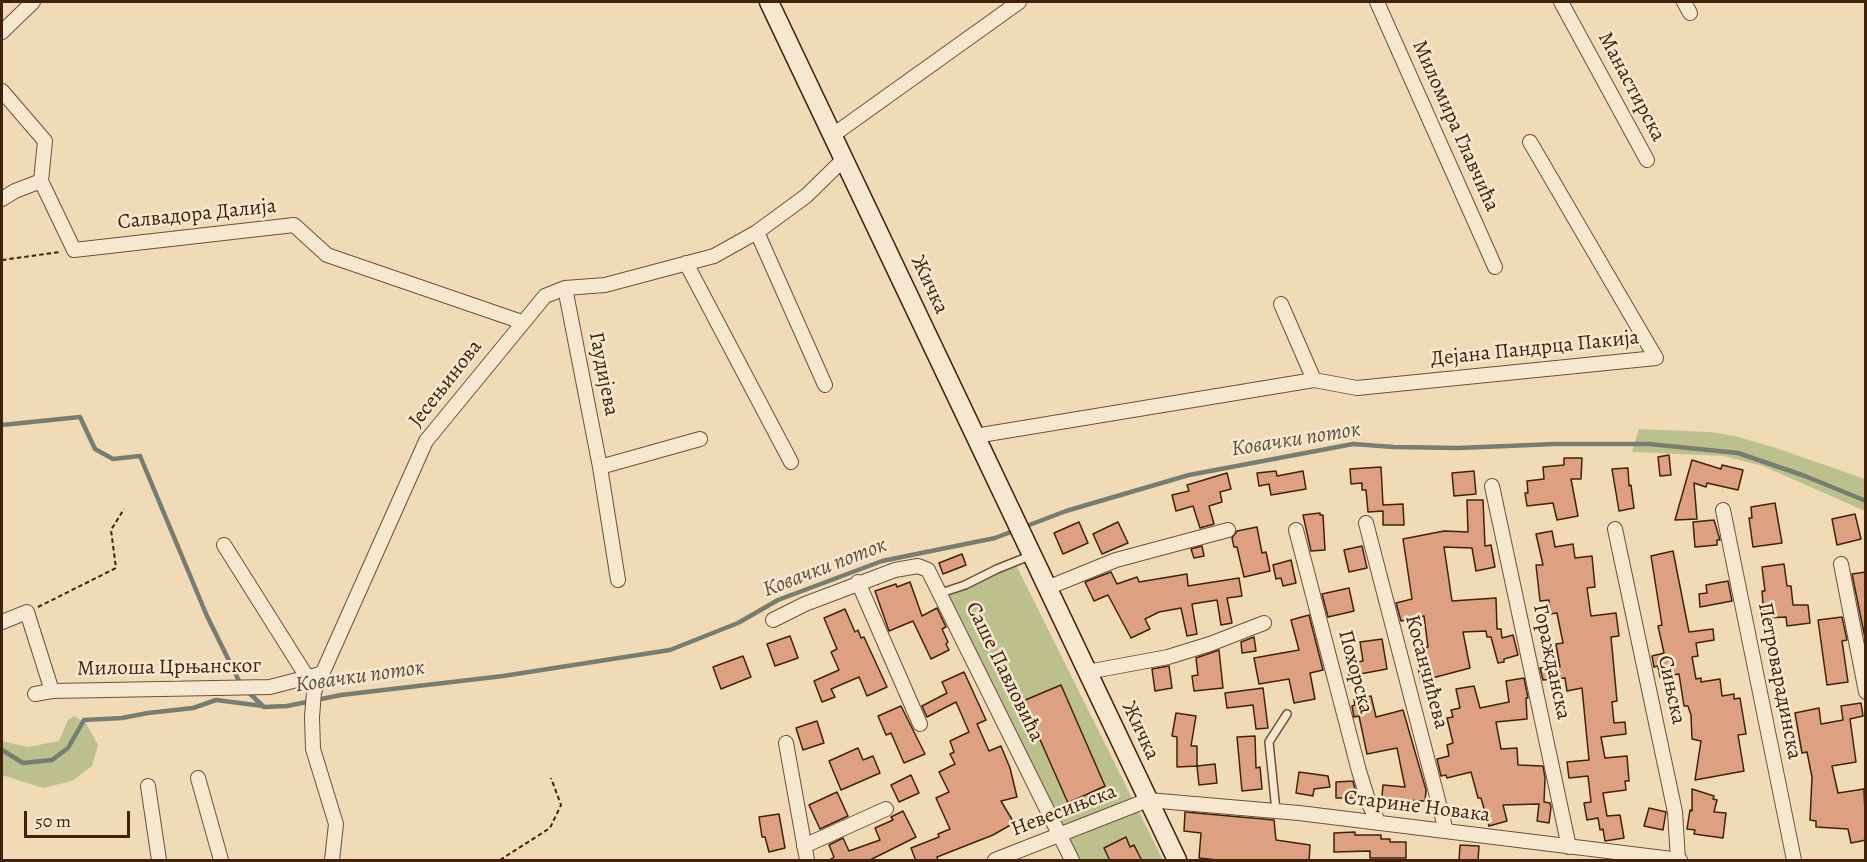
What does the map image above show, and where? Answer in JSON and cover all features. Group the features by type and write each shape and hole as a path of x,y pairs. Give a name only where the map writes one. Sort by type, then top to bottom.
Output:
{"main road":[{"name":"Жичка","path":"769,2 1177,861"}],"street":[{"path":"2,32 33,2"},
{"path":"833,135 1018,2"},
{"name":"Миломира Главчића","path":"1377,2 1495,267"},
{"name":"Манастирска","path":"1561,2 1647,160"},
{"path":"2,91 45,141 41,181 74,249"},
{"name":"Дејана Пандрца Пакија","path":"975,436 1314,380 1357,388 1656,358 1530,142"},
{"name":"Јесењинова","path":"332,861 336,824 313,748 313,676 343,631 426,441 545,296 565,288 605,285 714,256 757,232 806,196 844,159"},
{"path":"2,199 41,181"},
{"name":"Салвадора Далија","path":"74,249 294,225 327,255 522,322"},
{"path":"757,232 825,385"},
{"path":"686,263 791,462"},
{"name":"Гаудијева","path":"565,288 600,467 618,580"},
{"path":"1281,304 1314,380"},
{"path":"600,467 700,439"},
{"name":"Горажданска","path":"1492,486 1569,847"},
{"name":"Петроварадинска","path":"1723,510 1794,861"},
{"name":"Косанчићева","path":"1366,523 1446,831"},
{"name":"Сињска","path":"1615,529 1675,812 1679,860"},
{"path":"1047,588 1116,560 1228,530"},
{"name":"Похорска","path":"1296,530 1359,771 1378,823"},
{"path":"224,545 313,676"},
{"path":"1841,564 1866,692"},
{"name":"Саше Павловића","path":"773,620 858,582 895,570 918,566 928,570 1072,861"},
{"path":"858,582 920,724"},
{"path":"2,622 27,612"},
{"name":"Милоша Црњанског","path":"27,612 52,691"},
{"path":"1087,672 1168,657 1264,623"},
{"name":"Милоша Црњанског","path":"35,694 52,691 270,687 313,676"},
{"path":"786,743 807,861"},
{"path":"198,778 221,861"},
{"path":"148,786 159,861"},
{"name":"Старине Новака","path":"1148,800 1276,811 1679,860"},
{"name":"Невесињска","path":"995,861 1148,800"},
{"path":"804,846 886,809"}],"lane":[{"path":"941,593 965,585 1030,551"},
{"path":"1276,811 1269,742 1287,714"}],"path":[{"path":"2,260 74,249"},
{"path":"27,612 116,568 111,530 124,509"},
{"path":"500,861 550,828 561,805 551,778"}],"green space":[{"path":"1639,429 1710,432 1735,436 1865,479 1865,511 1763,466 1724,456 1632,452"},
{"path":"1014,561 1163,860 1072,860 944,600 965,585"},
{"path":"74,716 86,723 98,745 92,766 72,781 43,788 2,775 2,741 28,747 59,741 68,720"}],"building":[{"path":"1669,455 1671,475 1660,476 1658,457"},
{"path":"1564,458 1582,458 1581,479 1571,479 1578,516 1557,520 1553,503 1527,506 1525,493 1528,493 1527,481 1544,479 1543,467 1564,465"},
{"path":"1692,460 1721,469 1722,465 1743,470 1738,490 1707,483 1706,487 1694,483 1697,519 1675,520"},
{"path":"1381,467 1383,505 1403,504 1404,525 1383,525 1383,511 1368,512 1366,490 1362,490 1362,483 1351,484 1350,469"},
{"path":"1628,468 1634,508 1619,511 1612,469"},
{"path":"1276,471 1277,476 1303,471 1306,489 1271,495 1269,484 1259,486 1257,473"},
{"path":"1474,471 1476,494 1454,496 1452,473"},
{"path":"1227,473 1231,489 1220,492 1222,502 1209,506 1214,524 1200,528 1193,506 1176,511 1172,495 1189,491 1187,485"},
{"path":"1467,500 1483,500 1485,546 1491,545 1495,567 1476,571 1472,548 1444,547 1452,601 1496,598 1497,629 1501,629 1502,638 1513,635 1518,655 1498,663 1491,637 1487,637 1486,631 1463,632 1470,668 1421,681 1414,650 1428,647 1424,616 1401,621 1396,603 1412,599 1403,539 1444,531 1468,532"},
{"path":"1775,503 1782,543 1753,547 1749,518 1752,518 1751,507"},
{"path":"1320,513 1323,515 1325,550 1311,551 1303,515"},
{"path":"1855,514 1861,539 1837,545 1832,519"},
{"path":"1714,520 1720,540 1717,540 1717,545 1695,547 1693,522"},
{"path":"1079,522 1088,543 1063,554 1054,533"},
{"path":"1118,522 1128,543 1102,554 1093,534"},
{"path":"1257,527 1262,553 1266,552 1270,571 1244,577 1237,547 1234,547 1232,538 1237,531"},
{"path":"1552,531 1555,547 1573,544 1575,558 1592,556 1595,587 1587,588 1591,616 1616,613 1619,636 1611,637 1617,701 1612,702 1614,723 1625,722 1626,734 1601,737 1605,758 1627,756 1629,781 1625,781 1626,790 1603,793 1607,816 1620,815 1624,838 1605,841 1598,818 1587,820 1584,803 1591,802 1588,776 1569,778 1567,762 1589,760 1582,688 1567,691 1565,678 1543,680 1540,668 1560,667 1556,644 1563,643 1557,613 1550,614 1549,600 1540,601 1536,565 1543,565 1536,534"},
{"path":"1202,546 1204,556 1194,558 1191,549"},
{"path":"1362,546 1367,568 1349,572 1344,550"},
{"path":"1673,551 1689,632 1713,629 1714,640 1696,643 1698,656 1692,657 1696,679 1701,678 1701,682 1720,679 1722,696 1734,694 1734,699 1740,698 1746,734 1738,735 1744,771 1695,780 1701,741 1692,739 1691,715 1688,706 1684,706 1679,674 1660,677 1658,666 1654,667 1652,656 1664,653 1658,626 1662,625 1651,556"},
{"path":"962,554 966,565 943,574 939,563"},
{"path":"1291,560 1296,583 1283,586 1281,578 1276,579 1273,565"},
{"path":"1784,564 1787,586 1791,586 1793,605 1808,605 1810,623 1787,626 1786,617 1764,618 1762,591 1765,591 1762,567"},
{"path":"1111,572 1117,584 1137,577 1139,582 1187,574 1188,586 1239,578 1242,596 1227,598 1232,623 1221,625 1217,600 1192,604 1197,634 1187,636 1181,608 1159,612 1145,619 1150,629 1131,638 1108,595 1094,601 1085,582"},
{"path":"1866,572 1866,638 1865,638 1852,574"},
{"path":"1728,581 1732,601 1700,607 1699,594 1707,593 1706,585"},
{"path":"910,582 922,616 937,608 946,627 942,629 949,650 931,659 913,621 889,631 875,591"},
{"path":"1349,588 1354,611 1328,617 1322,594"},
{"path":"845,609 855,632 858,630 861,638 864,637 887,687 867,696 859,677 831,689 835,697 822,702 814,681 839,670 831,652 837,649 824,618"},
{"path":"1309,615 1323,670 1310,673 1315,699 1294,703 1289,679 1259,684 1254,658 1299,650 1291,620"},
{"path":"1842,617 1847,640 1842,641 1848,682 1827,685 1818,620"},
{"path":"790,636 798,658 775,666 767,644"},
{"path":"1254,637 1256,651 1242,653 1241,642"},
{"path":"1382,639 1387,669 1349,676 1347,664 1363,661 1360,642"},
{"path":"1219,650 1223,688 1194,691 1192,676 1198,675 1196,658"},
{"path":"743,656 751,677 721,689 713,667"},
{"path":"1169,666 1172,688 1155,691 1152,669"},
{"path":"964,672 986,720 977,724 989,751 1001,746 1010,768 1017,797 1001,801 1014,823 993,835 937,857 938,861 916,861 911,848 939,837 938,834 950,829 936,798 949,792 939,772 955,764 950,754 954,752 950,741 969,732 956,702 927,717 922,706 947,693 942,682"},
{"path":"1524,678 1528,698 1526,698 1527,719 1496,722 1501,749 1517,748 1518,765 1543,766 1544,802 1550,803 1551,807 1549,823 1537,821 1539,804 1503,805 1507,821 1489,826 1471,772 1447,778 1446,775 1441,776 1437,759 1449,756 1447,745 1453,743 1447,718 1453,717 1451,710 1460,708 1456,689 1474,686 1480,708 1509,702 1506,681"},
{"path":"1061,685 1105,786 1068,803 1023,701"},
{"path":"1263,688 1268,728 1256,729 1253,705 1227,708 1225,693"},
{"path":"1371,696 1376,717 1403,710 1426,790 1425,801 1401,800 1400,808 1381,807 1383,785 1405,787 1397,748 1367,754 1359,716 1354,717 1352,706 1355,705 1354,700"},
{"path":"1861,703 1863,716 1850,719 1856,762 1832,766 1838,793 1864,789 1866,840 1851,843 1848,829 1816,827 1816,821 1810,820 1812,777 1807,752 1802,753 1795,713 1819,708 1821,724 1843,720 1841,706"},
{"path":"901,706 925,754 904,763 891,733 886,735 878,716"},
{"path":"1176,713 1196,716 1191,746 1197,746 1197,766 1177,767 1177,737 1172,736"},
{"path":"817,721 824,743 803,750 796,728"},
{"path":"1255,736 1256,768 1260,767 1262,789 1242,791 1237,737"},
{"path":"858,748 863,760 873,756 880,773 841,790 829,761"},
{"path":"1215,764 1217,783 1199,785 1197,766"},
{"path":"1299,772 1328,776 1330,787 1314,789 1313,796 1296,793"},
{"path":"911,775 919,793 899,802 891,785"},
{"path":"1353,781 1357,798 1336,798 1336,782"},
{"path":"1692,789 1714,796 1713,799 1717,800 1714,812 1726,813 1723,838 1694,834 1695,830 1687,829 1690,810 1692,811"},
{"path":"837,792 848,816 820,829 809,805"},
{"path":"1649,808 1666,812 1663,830 1644,826"},
{"path":"903,811 916,837 868,861 828,861 834,857 829,845 843,838 849,851 880,840 875,828 893,820 891,817"},
{"path":"1185,812 1274,820 1276,840 1310,845 1309,861 1227,861 1199,858 1201,833 1184,831"},
{"path":"779,814 785,848 769,852 765,837 762,837 759,817"},
{"path":"1355,832 1355,835 1381,835 1381,839 1390,839 1390,842 1406,842 1406,858 1370,858 1370,851 1334,852 1334,833"},
{"path":"1126,837 1130,847 1134,845 1142,861 1110,861 1104,848"},
{"path":"1460,845 1479,846 1478,861 1459,861"}],"waterway":[{"name":"Ковачки поток","path":"2,425 80,417 95,449 113,459 140,456 207,616 241,685"},
{"name":"Ковачки поток","path":"1024,527 1066,511 1189,475 1353,444 1458,448 1555,444 1649,444 1738,453 1805,476 1866,501"},
{"name":"Ковачки поток","path":"247,691 264,707 287,706 341,695 503,676 670,650 738,623 778,600 882,561 995,538 1016,530"},
{"path":"2,750 23,763 52,760 68,748 84,720 122,718 193,708 216,700 263,706"}]}
